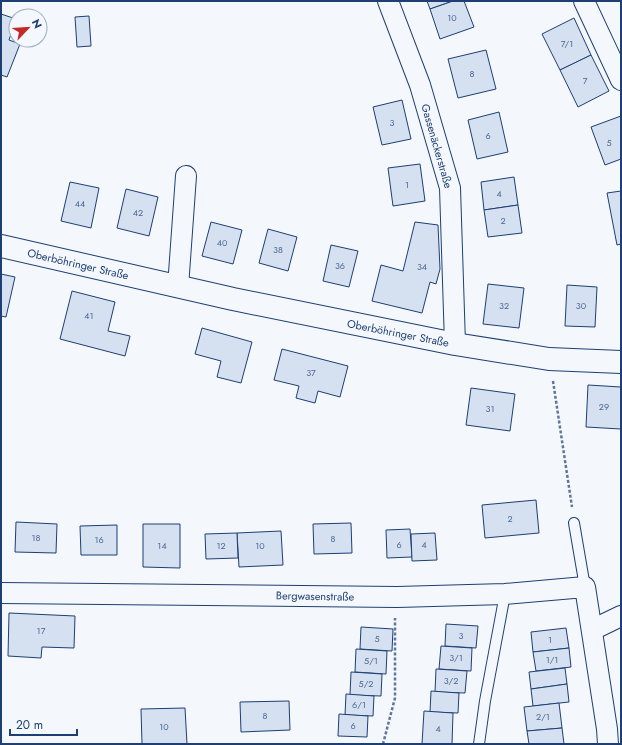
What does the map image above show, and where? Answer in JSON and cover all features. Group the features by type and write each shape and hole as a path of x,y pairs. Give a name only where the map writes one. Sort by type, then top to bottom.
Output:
{"street":[{"name":"Gassenäckerstraße","path":"388,1 420,85 450,188 455,344"},
{"path":"585,1 621,80"},
{"path":"178,287 186,176"},
{"name":"Oberböhringer Straße","path":"1,246 233,299 455,344 554,359 621,362"},
{"path":"585,587 608,736"},
{"name":"Bergwasenstraße","path":"1,593 389,597 505,594 585,587"},
{"path":"592,630 621,616"}],"lane":[{"path":"574,523 585,587"},
{"path":"479,744 485,701 505,594"}],"path":[{"path":"554,359 554,381 574,523"},
{"path":"383,744 395,698 395,628"}],"building":[{"path":"427,1 453,1 430,9"},
{"path":"453,1 464,1 474,27 440,39 430,9"},
{"path":"1,14 8,16 8,48 18,48 7,77 1,75"},
{"path":"89,16 91,46 77,47 75,17"},
{"path":"574,18 591,55 560,70 542,34"},
{"path":"486,50 496,89 458,98 448,59"},
{"path":"591,55 609,91 578,107 560,70"},
{"path":"402,100 411,139 382,145 373,107"},
{"path":"499,112 508,152 477,159 468,120"},
{"path":"621,116 621,159 605,165 591,127"},
{"path":"420,164 425,201 393,206 388,168"},
{"path":"514,177 518,205 484,210 481,182"},
{"path":"70,182 99,188 91,228 61,221"},
{"path":"126,189 158,197 149,236 117,228"},
{"path":"621,191 621,244 617,245 607,193"},
{"path":"518,205 522,233 488,237 484,210"},
{"path":"211,222 242,230 233,264 202,256"},
{"path":"415,222 438,225 440,269 436,284 430,282 422,313 372,301 381,265 403,271"},
{"path":"268,229 297,237 288,271 259,263"},
{"path":"331,245 358,251 349,287 323,281"},
{"path":"1,274 15,277 6,317 1,316"},
{"path":"488,284 524,288 519,328 483,324"},
{"path":"567,285 597,287 595,327 565,326"},
{"path":"72,291 115,302 108,331 130,336 125,356 60,339"},
{"path":"202,328 252,342 241,383 217,377 221,361 195,354"},
{"path":"282,349 348,366 340,397 318,391 315,403 296,398 299,386 274,380"},
{"path":"588,385 621,387 621,429 586,427"},
{"path":"471,388 515,394 510,431 466,425"},
{"path":"536,500 539,533 485,538 482,505"},
{"path":"16,522 57,524 56,553 15,552"},
{"path":"351,523 352,553 314,554 313,524"},
{"path":"143,524 180,524 180,568 143,567"},
{"path":"117,525 117,555 81,555 80,526"},
{"path":"410,529 412,557 387,558 386,530"},
{"path":"281,531 283,565 239,567 237,533"},
{"path":"237,533 238,558 206,559 205,534"},
{"path":"435,533 437,560 412,561 411,534"},
{"path":"9,613 75,616 74,648 42,647 41,658 8,656"},
{"path":"446,624 478,626 476,648 445,646"},
{"path":"361,627 393,629 392,651 360,649"},
{"path":"566,628 569,648 533,652 531,632"},
{"path":"441,646 472,648 471,671 439,669"},
{"path":"569,648 571,667 536,671 533,652"},
{"path":"356,649 387,651 386,674 355,672"},
{"path":"565,668 567,684 531,689 529,672"},
{"path":"436,669 467,671 465,693 435,692"},
{"path":"351,672 382,674 381,696 350,695"},
{"path":"567,684 569,702 533,706 531,689"},
{"path":"431,691 459,693 458,713 430,712"},
{"path":"346,694 374,696 373,716 345,715"},
{"path":"289,701 290,730 241,732 240,702"},
{"path":"559,703 562,728 527,731 524,707"},
{"path":"185,708 187,744 142,744 141,709"},
{"path":"424,711 453,713 452,744 422,744"},
{"path":"339,714 368,716 367,737 338,736"},
{"path":"562,728 564,744 529,744 527,731"}]}
